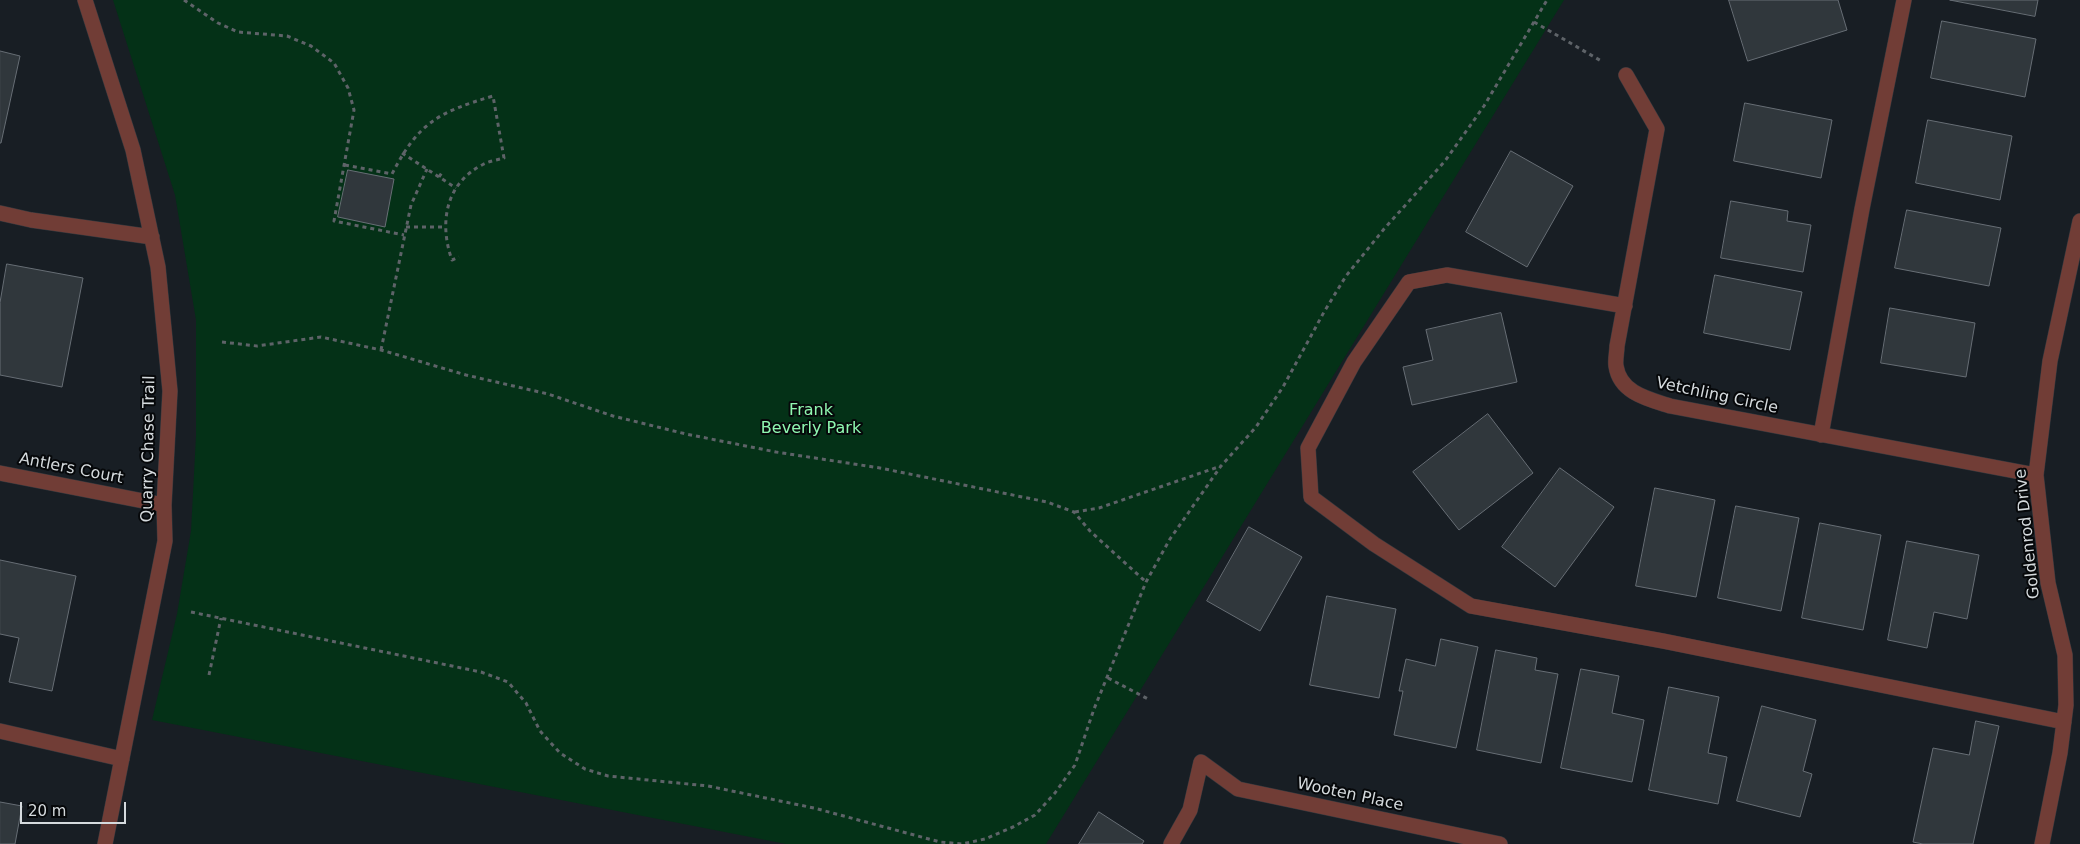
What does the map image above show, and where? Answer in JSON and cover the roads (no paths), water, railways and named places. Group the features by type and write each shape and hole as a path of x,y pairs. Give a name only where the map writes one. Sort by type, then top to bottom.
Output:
{"street":[{"name":"Quarry Chase Trail","path":"85,0 134,150 158,267 170,391 164,505 165,540 105,844"},
{"path":"1821,435 1862,209 1904,0"},
{"name":"Vetchling Circle","path":"1626,75 1658,130 1618,346 1616,366 1626,388 1642,397 1670,406 2036,475"},
{"path":"0,213 31,220 152,237"},
{"name":"Goldenrod Drive","path":"2042,844 2066,704 2065,655 2048,583 2036,475 2050,361 2080,221"},
{"path":"1625,306 1446,275 1409,282 1354,362 1308,448 1311,497 1374,544 1471,606 1663,640 2064,722"},
{"name":"Antlers Court","path":"0,473 164,505"},
{"path":"0,731 122,759"},
{"name":"Wooten Place","path":"1170,844 1190,810 1200,762 1238,789 1500,844"}],"park label":[{"name":"Frank Beverly Park","path":"811,420"}]}
